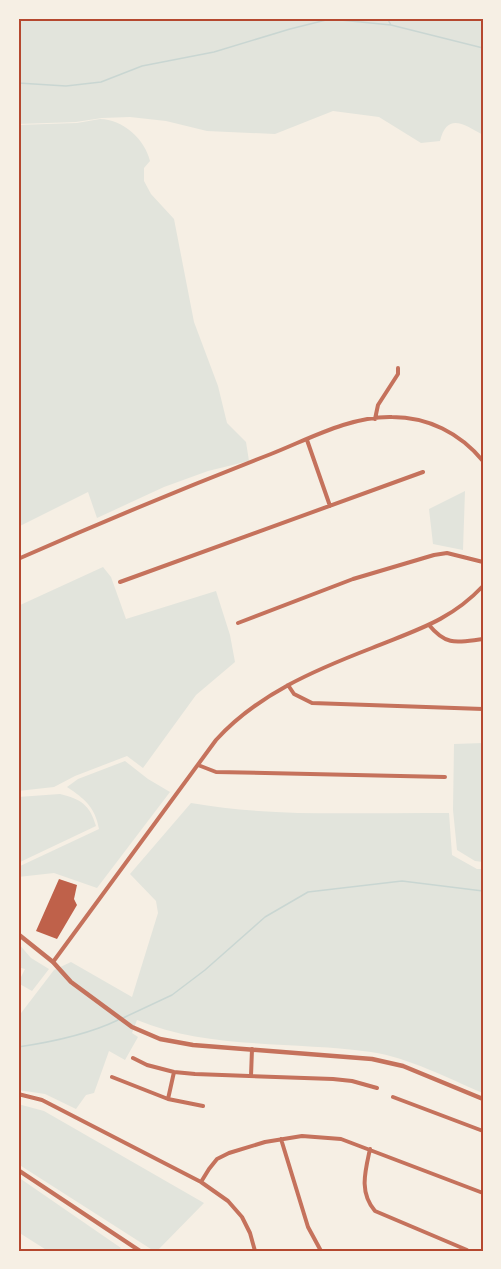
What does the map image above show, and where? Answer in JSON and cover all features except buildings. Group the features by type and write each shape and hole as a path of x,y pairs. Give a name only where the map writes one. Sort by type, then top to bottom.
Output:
{"street":[{"path":"375,419 378,405 398,374 398,368"},
{"path":"18,559 113,517 348,423 391,417 435,424 466,444 483,461"},
{"path":"307,440 330,506"},
{"path":"120,582 423,472"},
{"path":"237,623 354,579 434,555 447,553 483,562"},
{"path":"53,962 216,740 231,723 252,706 324,667 429,625 457,610 483,586"},
{"path":"429,625 444,640 454,643 483,639"},
{"path":"288,685 294,694 312,703 483,709"},
{"path":"198,765 216,772 445,777"},
{"path":"18,934 53,962 71,982 127,1023 159,1039 193,1045 372,1059 403,1066 483,1099"},
{"path":"251,1076 252,1049"},
{"path":"133,1058 147,1065 174,1072 352,1081 377,1088"},
{"path":"168,1099 174,1072"},
{"path":"112,1077 168,1099 203,1106"},
{"path":"18,1094 42,1100 201,1182 228,1201 242,1217 255,1251"},
{"path":"393,1096 483,1131"},
{"path":"201,1182 217,1159 229,1153 281,1139 302,1136 341,1139 483,1193"},
{"path":"281,1139 308,1227 321,1251"},
{"path":"370,1149 364,1176 364,1191 375,1211 466,1250"},
{"path":"18,1170 140,1251"}],"shaded area":[{"path":"18,18 483,18 483,135 463,124 452,123 443,132 440,141 421,143 379,117 333,111 275,134 207,131 166,121 130,117 18,124"},
{"path":"100,119 124,126 138,138 147,153 150,161 144,168 144,181 151,194 174,219 194,322 218,386 227,423 246,442 249,461 208,471 164,487 97,518 88,492 18,527 18,125 77,123"},
{"path":"465,491 463,550 433,544 429,509"},
{"path":"103,567 111,577 126,619 216,591 230,635 235,662 196,695 143,768 127,756 75,776 54,787 18,791 18,606"},
{"path":"483,743 483,862 475,861 457,850 453,810 454,744"},
{"path":"125,761 170,792 97,888 54,873 18,877 18,867 99,829 95,815 88,804 67,787 78,779"},
{"path":"60,794 84,804 91,813 96,826 18,863 18,797"},
{"path":"191,803 255,811 449,813 452,855 477,869 483,869 483,1093 428,1069 386,1055 193,1036 165,1030 137,1020 132,1033 138,1037 125,1060 109,1051 94,1093 86,1095 76,1109 45,1094 18,1090 18,1017 54,970 71,962 132,997 158,913 156,901 130,874"},
{"path":"18,943 31,958 49,969 32,991 18,983 25,969 18,967"},
{"path":"18,1104 44,1111 204,1203 157,1251 154,1251 18,1164"},
{"path":"18,1177 121,1248 117,1251 48,1251 18,1232"}],"waterway":[{"path":"387,18 391,25"},
{"path":"18,83 66,86 101,82 142,66 214,52 330,19 391,25 483,48"},
{"path":"123,1018 172,995 205,970 265,917 308,892 402,881 483,891"},
{"path":"18,1047 69,1037 118,1020"}]}
